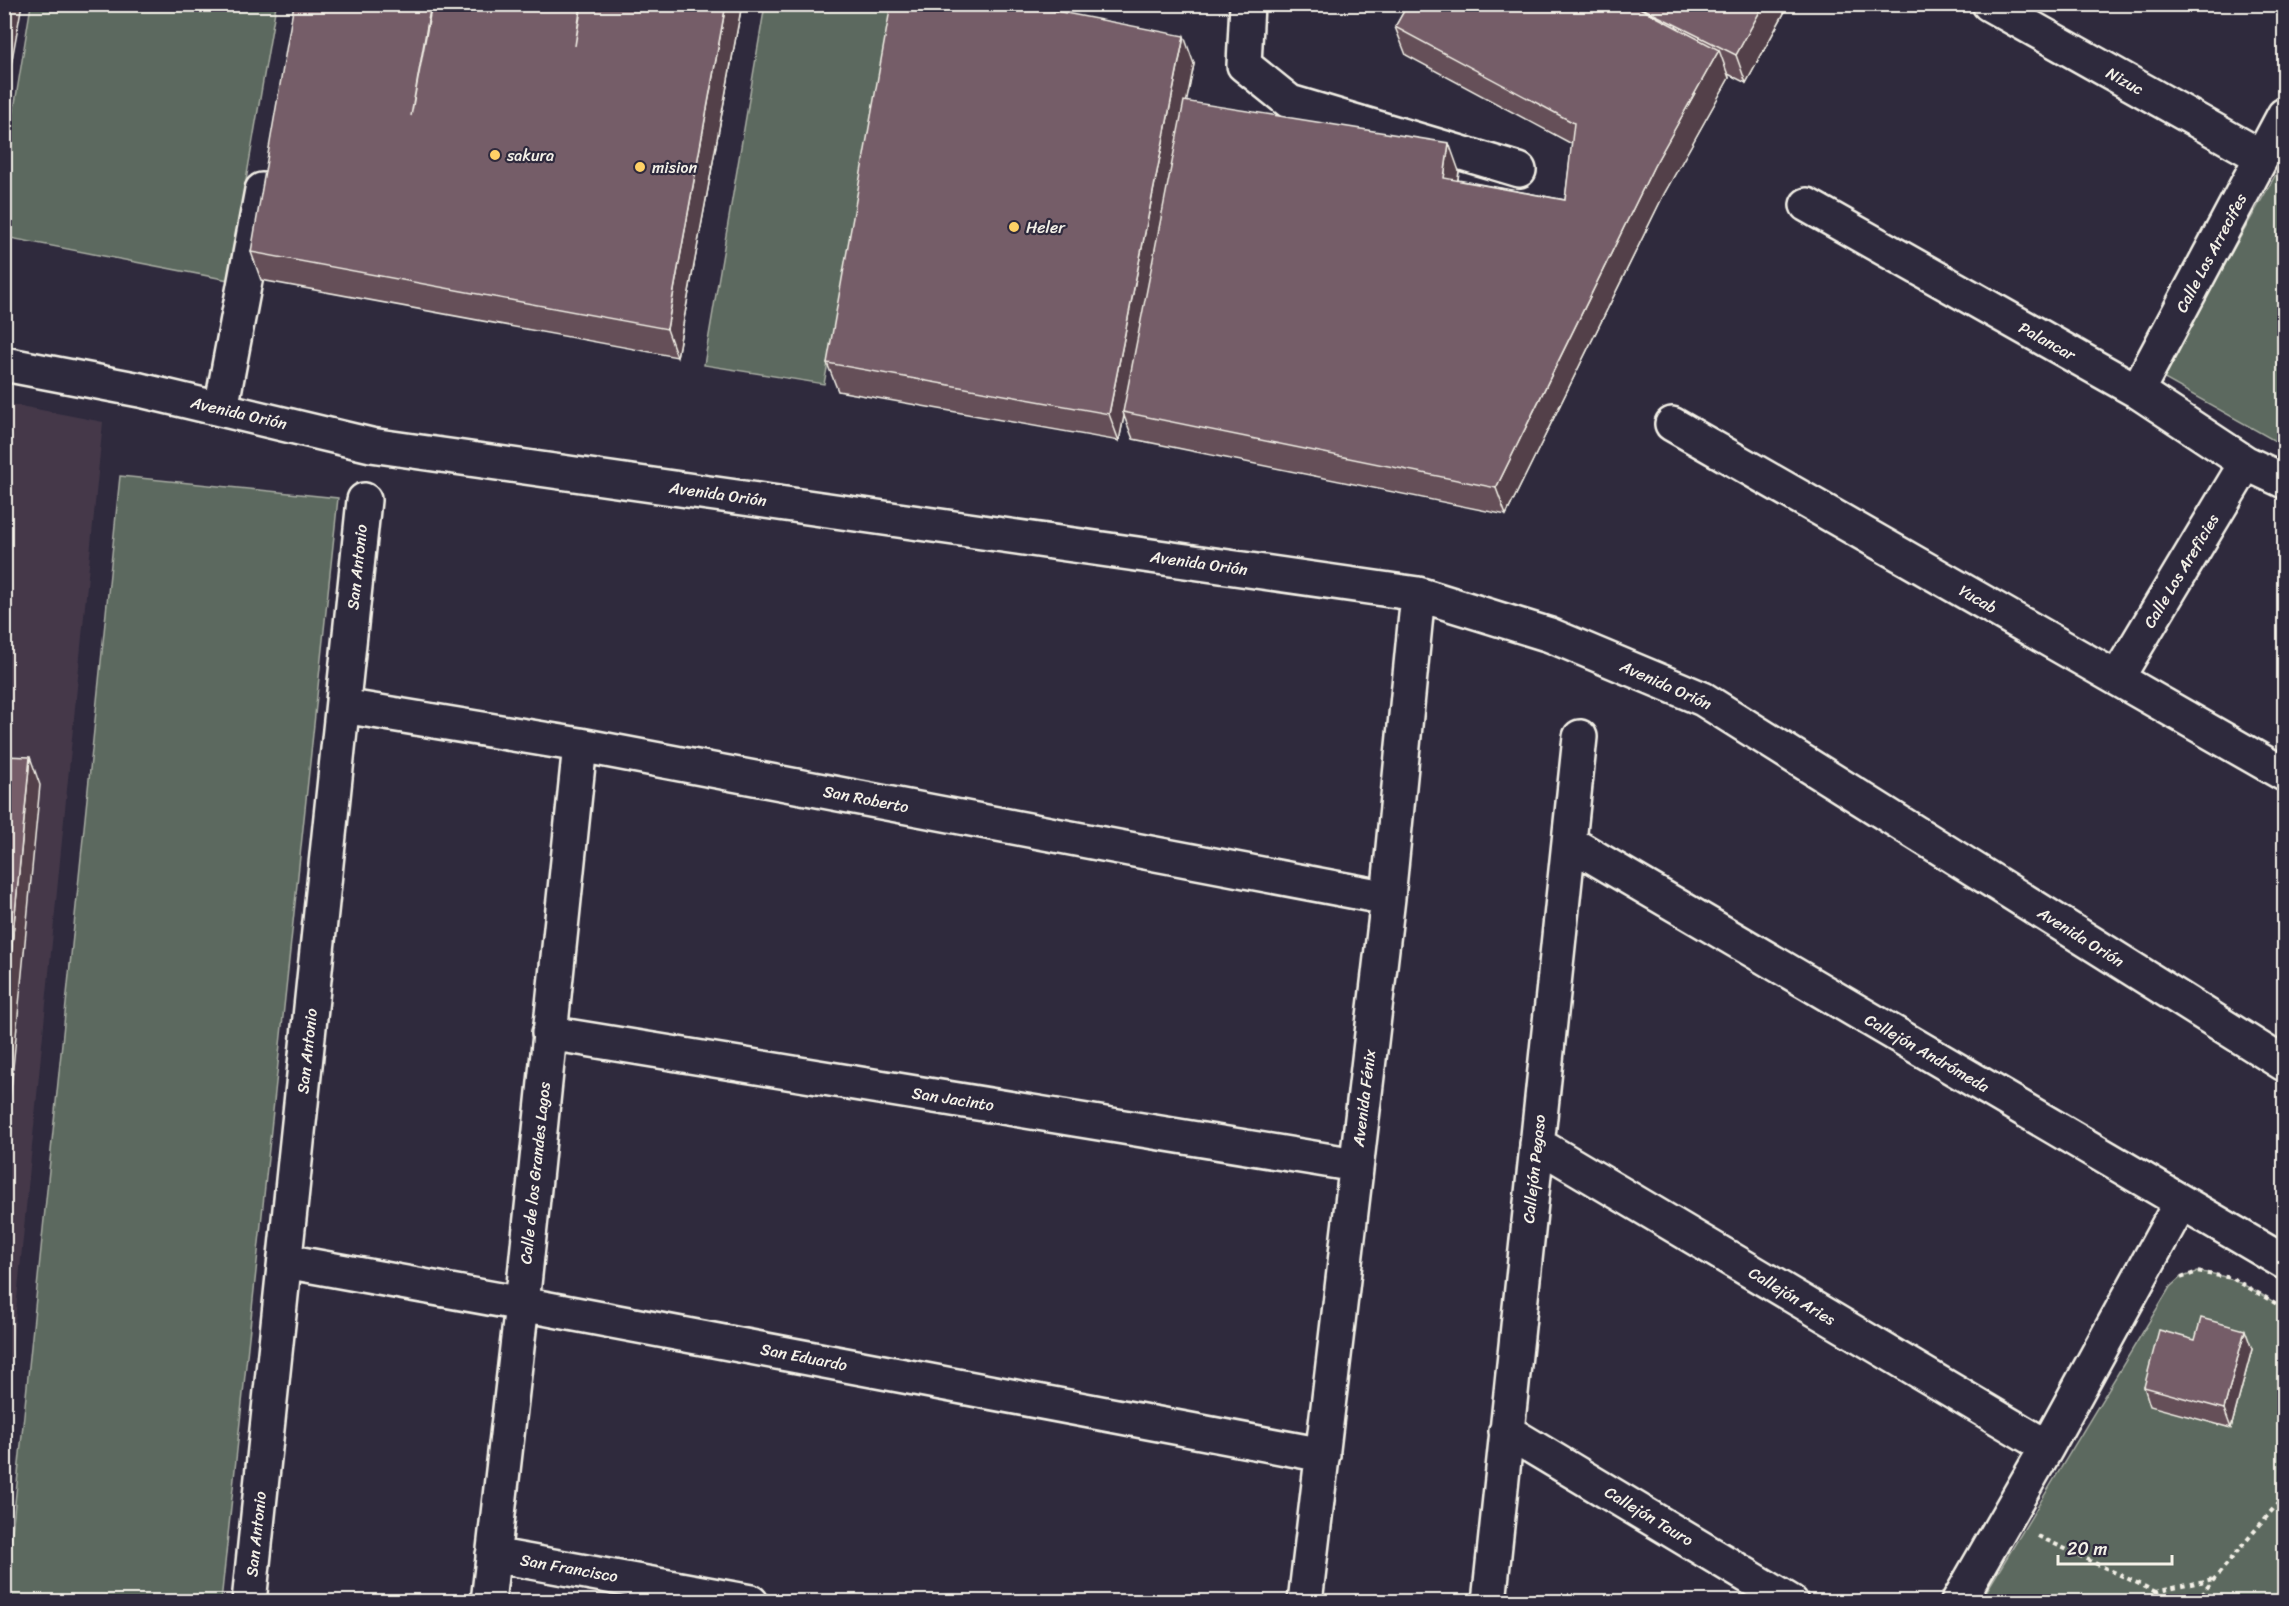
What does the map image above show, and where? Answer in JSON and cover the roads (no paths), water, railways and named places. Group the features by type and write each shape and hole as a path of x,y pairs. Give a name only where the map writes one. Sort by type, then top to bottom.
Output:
{"street":[{"path":"1247,4 1244,64 1290,102 1519,170"},
{"name":"Nizuc","path":"1989,4 2262,158"},
{"name":"Calle Los Arrecifes","path":"2137,391 2284,115"},
{"path":"221,409 267,166"},
{"name":"Palancar","path":"1807,205 2137,391 2246,463 2284,481"},
{"name":"Avenida Orión","path":"4,364 140,390 371,444 1418,594 1550,635 1703,699 2284,1064"},
{"name":"Yucab","path":"1672,424 2284,774"},
{"name":"Calle Los Areficies","path":"2117,678 2246,463"},
{"name":"San Antonio","path":"249,1602 364,500"},
{"name":"Avenida Fénix","path":"1305,1602 1388,898 1418,594"},
{"name":"San Roberto","path":"343,706 580,745 1388,898"},
{"name":"Callejón Pegaso","path":"1489,1602 1580,737"},
{"name":"Calle de los Grandes Lagos","path":"488,1602 522,1304 580,745"},
{"name":"Callejón Andrómeda","path":"1570,843 2284,1262"},
{"name":"San Jacinto","path":"549,1033 1356,1165"},
{"name":"Callejón Aries","path":"1537,1144 2047,1447"},
{"path":"1958,1602 2047,1447 2181,1202"},
{"name":"San Eduardo","path":"285,1261 1323,1455"},
{"name":"Callejón Tauro","path":"1506,1431 1791,1602"},
{"name":"San Francisco","path":"493,1555 751,1602"}],"place":[{"name":"sakura","path":"495,155"},
{"name":"mision","path":"640,167"},
{"name":"Heler","path":"1014,227"}]}
